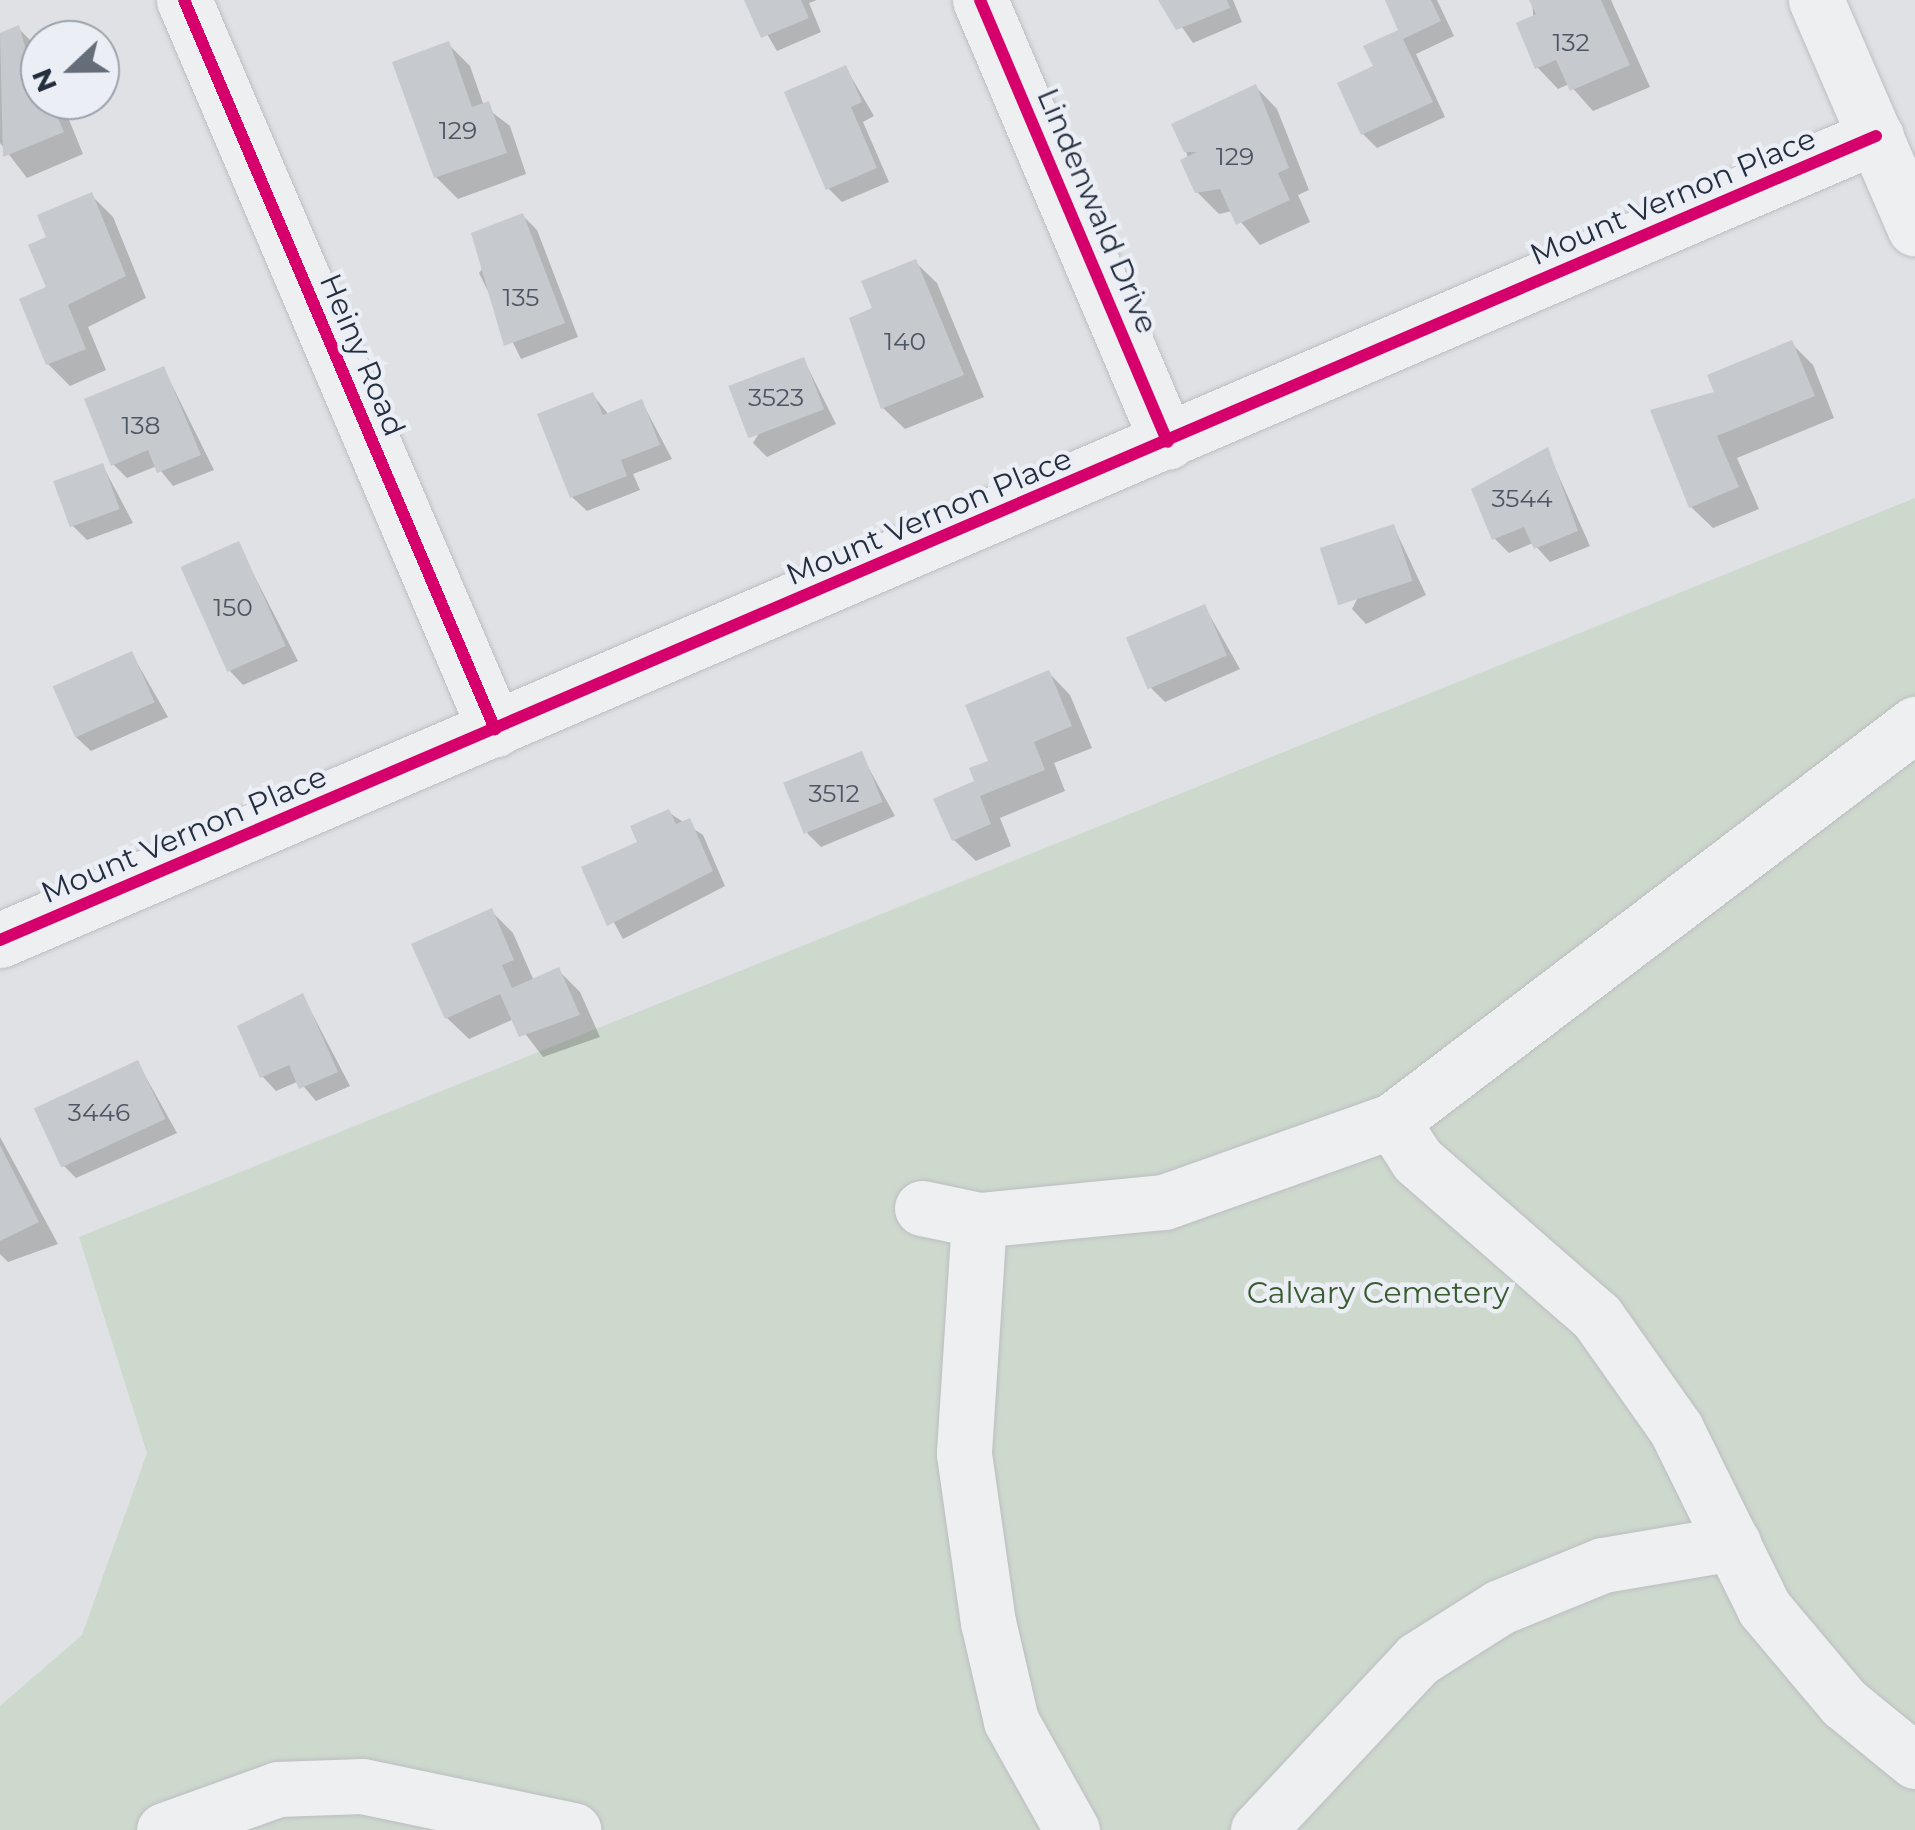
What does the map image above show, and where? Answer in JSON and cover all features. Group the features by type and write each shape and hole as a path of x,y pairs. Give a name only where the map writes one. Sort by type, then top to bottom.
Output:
{"street":[{"name":"Heiny Road","path":"184,0 495,730"},
{"name":"Lindenwald Drive","path":"980,0 1168,442"},
{"path":"1816,0 1915,229"},
{"name":"Mount Vernon Place","path":"0,940 1876,136"},
{"path":"922,1208 979,1220 1164,1202 1392,1121 1915,724"},
{"path":"1392,1121 1417,1160 1598,1317 1676,1430 1775,1621 1844,1702 1915,1761"},
{"path":"979,1220 964,1454 988,1622 1011,1720 1072,1830"},
{"path":"1258,1830 1418,1659 1500,1607 1603,1565 1733,1543"},
{"path":"164,1830 278,1789 362,1786 574,1830"}],"green space":[{"name":"Calvary Cemetery","path":"1915,498 1915,1830 0,1830 0,1706 82,1635 147,1453 79,1237"}],"building":[{"path":"744,0 801,0 809,18 761,38"},
{"path":"1158,0 1227,0 1230,8 1176,30"},
{"path":"1385,0 1431,0 1441,21 1403,39 1433,102 1361,135 1337,83 1373,66 1363,46 1398,30"},
{"path":"1529,0 1601,0 1630,65 1570,91 1556,60 1535,69 1516,23 1536,14"},
{"path":"19,25 20,120 59,120 64,132 3,157 0,33"},
{"path":"449,41 472,107 489,101 507,153 434,178 392,62"},
{"path":"846,65 862,102 851,107 877,168 826,190 784,92"},
{"path":"1256,84 1289,168 1278,173 1290,200 1236,225 1220,189 1195,193 1180,160 1197,152 1184,152 1171,124"},
{"path":"92,192 126,276 68,305 86,349 46,365 19,299 46,287 28,245 46,237 37,215"},
{"path":"523,213 565,323 504,346 471,233"},
{"path":"916,259 964,375 881,409 849,318 872,308 861,281"},
{"path":"1792,340 1815,396 1717,436 1739,487 1689,508 1650,410 1714,392 1707,375"},
{"path":"804,357 824,409 748,438 728,386"},
{"path":"164,366 201,455 157,473 148,450 111,466 84,399"},
{"path":"593,392 603,415 642,399 660,445 621,460 627,476 570,498 537,414"},
{"path":"1548,447 1578,531 1534,549 1524,527 1492,540 1471,489"},
{"path":"103,463 120,509 70,527 53,481"},
{"path":"1394,524 1413,581 1338,605 1320,548"},
{"path":"239,541 286,646 227,672 181,567"},
{"path":"1205,604 1227,656 1148,689 1126,638"},
{"path":"132,651 155,702 75,738 53,686"},
{"path":"1049,670 1072,726 1034,742 1045,770 980,796 991,824 952,841 933,799 974,781 969,768 988,761 965,705"},
{"path":"862,751 883,802 804,834 783,783"},
{"path":"669,809 676,824 690,818 713,871 607,926 581,867 637,842 630,826"},
{"path":"492,908 514,960 502,965 512,988 559,967 580,1015 519,1037 500,994 445,1019 411,944"},
{"path":"303,993 338,1072 299,1089 289,1065 260,1078 237,1026"},
{"path":"138,1060 165,1119 61,1168 34,1109"},
{"path":"0,1145 39,1222 0,1241"}],"cycle path":[{"path":"184,0 495,729"},
{"path":"980,0 1168,442"},
{"path":"0,940 1876,136"}]}
